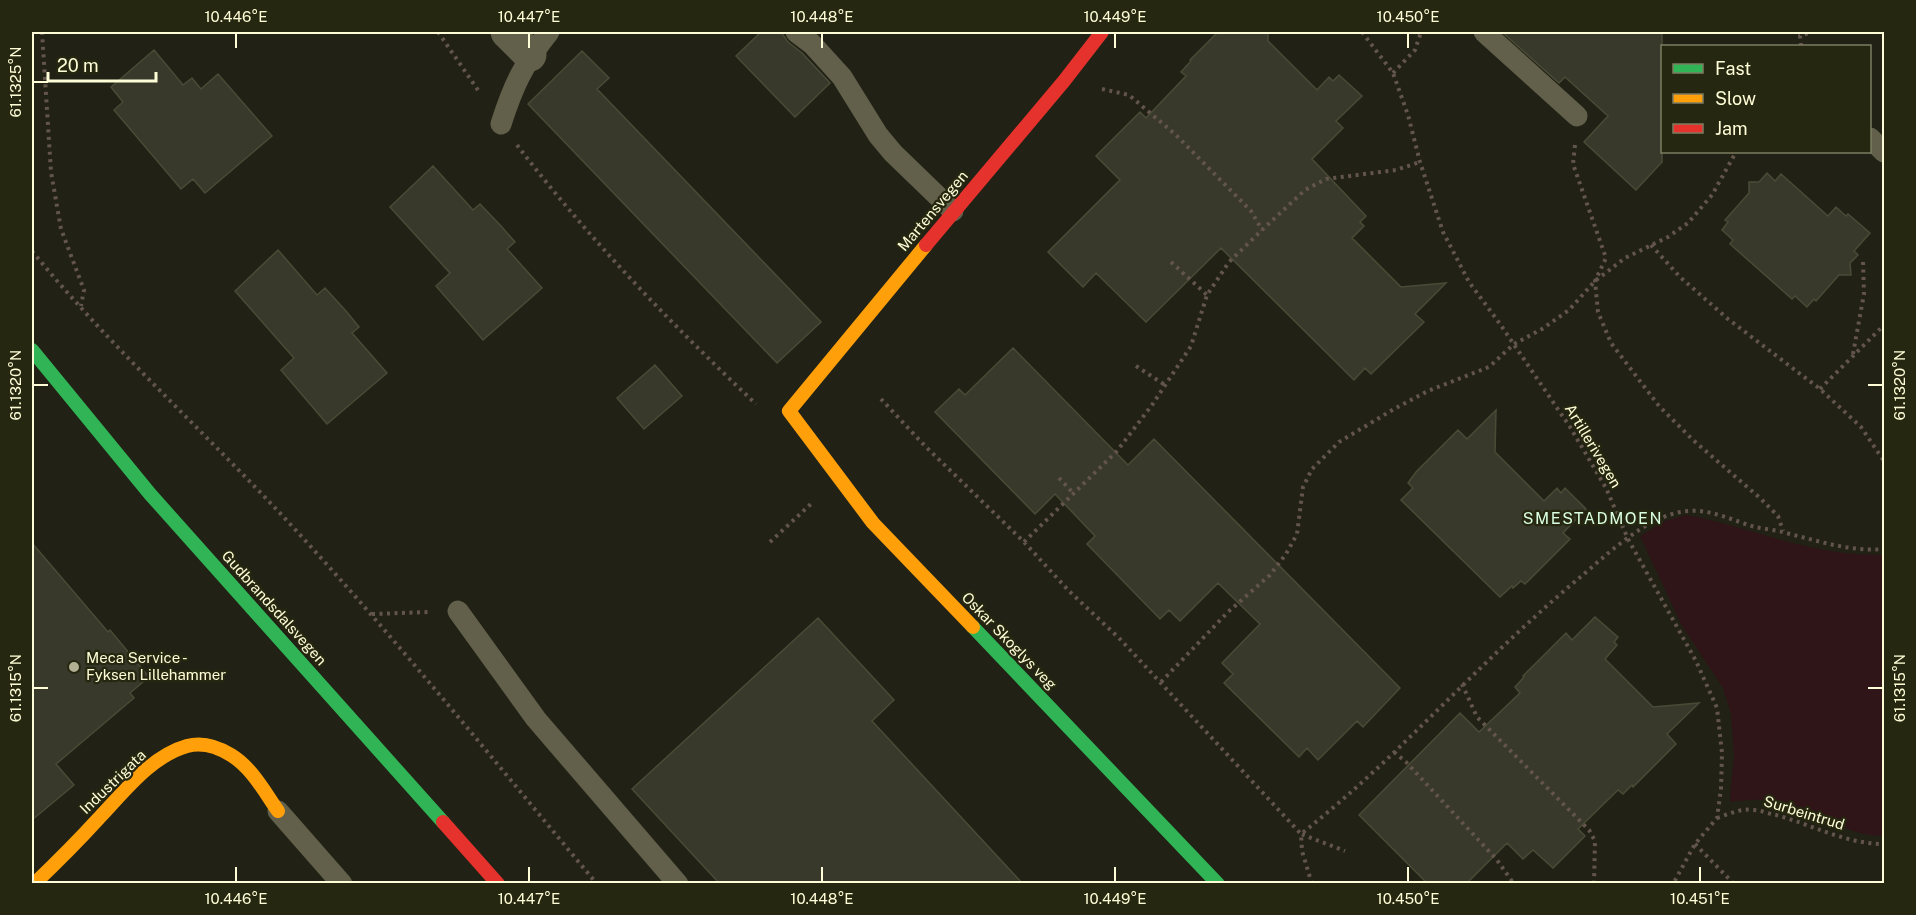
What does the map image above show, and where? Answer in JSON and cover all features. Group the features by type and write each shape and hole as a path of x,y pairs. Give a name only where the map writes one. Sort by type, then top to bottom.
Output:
{"street":[{"path":"507,32 539,43"},
{"name":"Martensvegen","path":"789,411 953,211 1064,81 1102,32"},
{"name":"Gudbrandsdalsvegen","path":"32,350 150,494 498,884"},
{"name":"Oskar Skoglys veg","path":"789,411 873,523 1218,884"},
{"name":"Industrigata","path":"34,884 132,784 159,761 187,746 200,744 212,746 242,762 278,811"}],"lane":[{"path":"796,32 812,44 842,77 878,135 893,153 953,211"},
{"path":"1484,32 1577,116"},
{"path":"501,124 513,86 539,43"},
{"path":"1871,140 1884,152"},
{"path":"458,611 536,719 678,884"},
{"path":"278,811 342,884"}],"path":[{"path":"42,32 51,172 61,228 84,290 81,307"},
{"path":"438,32 501,124 550,189 687,339 757,405 789,411"},
{"name":"Artillerivegen","path":"1362,32 1393,73 1443,232 1469,282 1570,427 1606,488 1628,539 1696,661 1717,708 1722,753 1717,818"},
{"path":"1393,73 1415,50 1421,32"},
{"path":"1801,45 1800,36 1811,32"},
{"path":"1110,90 1129,95 1176,135 1251,211 1262,230"},
{"path":"1577,116 1573,164 1606,258 1595,281 1598,312 1611,343 1659,406 1778,516 1783,532"},
{"path":"1161,682 1228,612 1270,575 1286,555 1297,534 1303,487 1312,469 1339,442 1428,391 1489,367 1514,344 1542,329 1569,310 1595,281 1626,258 1668,237 1689,223 1712,195 1735,153"},
{"path":"1024,542 1118,452 1191,346 1207,295 1229,262 1262,230 1305,190 1326,179 1396,170 1420,162"},
{"path":"1651,245 1680,277 1720,312 1820,389 1861,427 1884,461"},
{"path":"32,251 81,307 249,479 372,614 597,884"},
{"path":"1853,354 1864,294 1863,261"},
{"path":"1171,262 1207,295"},
{"path":"1820,389 1884,324"},
{"path":"1136,366 1165,385"},
{"path":"881,399 1161,682 1301,834 1345,851"},
{"path":"770,542 818,498 829,462"},
{"path":"1059,478 1073,493"},
{"path":"1301,834 1327,814 1394,752 1462,684 1557,597 1645,527 1674,513 1691,510 1713,513 1757,527 1842,548 1884,549"},
{"path":"372,614 458,611"},
{"path":"1462,684 1477,717 1589,830 1595,841 1594,884"},
{"path":"1394,752 1497,860 1514,884"},
{"name":"Surbeintrud","path":"1717,818 1736,811 1753,810 1795,820 1837,837 1871,844 1884,844"},
{"path":"1673,884 1695,844 1717,818"},
{"path":"1301,834 1302,851 1312,884"},
{"path":"1695,844 1734,884"}],"shaded area":[{"path":"1686,515 1822,550 1884,555 1884,836 1860,833 1803,809 1776,801 1731,802 1734,756 1731,714 1723,688 1682,626 1640,536 1665,521"}],"building":[{"path":"761,32 781,32 788,42 802,53 830,83 795,117 736,56"},
{"path":"1218,32 1268,32 1268,41 1317,90 1329,77 1333,81 1339,75 1362,96 1336,121 1343,128 1312,159 1366,216 1360,222 1364,226 1352,238 1401,287 1446,283 1415,314 1424,322 1371,374 1365,368 1354,380 1221,248 1146,322 1096,273 1083,287 1048,252 1120,180 1096,156 1140,112 1146,118 1186,76 1181,72"},
{"path":"1502,32 1662,32 1662,162 1636,190 1584,142 1608,116 1565,77 1559,83"},
{"path":"154,50 183,85 192,78 201,89 218,74 272,136 205,193 193,179 181,189 114,110 123,102 111,87"},
{"path":"582,51 609,78 597,89 821,322 777,363 528,104"},
{"path":"433,166 473,210 480,204 501,226 515,242 507,249 542,288 483,340 436,286 450,273 390,207"},
{"path":"1767,173 1775,181 1781,174 1828,216 1836,207 1870,233 1854,251 1858,255 1850,263 1851,275 1839,275 1816,301 1814,299 1807,307 1795,296 1792,299 1730,244 1733,240 1722,230 1728,222 1725,220 1749,193 1749,182 1759,182"},
{"path":"278,250 317,295 325,288 346,311 359,327 352,333 387,373 327,424 281,370 294,358 235,291"},
{"path":"1013,348 1128,465 1154,439 1400,688 1363,727 1357,721 1318,760 1307,748 1299,757 1224,683 1233,674 1222,663 1260,624 1218,583 1180,621 1169,610 1160,619 1087,544 1095,536 1055,494 1035,514 935,412 959,389 965,395"},
{"path":"655,365 682,396 644,429 617,398"},
{"path":"1496,410 1495,452 1544,501 1557,488 1561,493 1565,488 1586,509 1563,533 1570,539 1525,584 1521,581 1500,597 1401,500 1413,488 1408,483 1416,472 1458,430 1467,439"},
{"path":"32,543 149,677 130,693 134,698 56,764 74,785 32,820"},
{"path":"1595,617 1618,637 1614,642 1617,645 1605,659 1653,707 1699,703 1667,734 1676,744 1633,787 1632,785 1623,794 1618,790 1578,829 1585,836 1553,868 1533,850 1523,859 1507,843 1466,884 1428,884 1359,815 1460,713 1479,732 1520,693 1515,687 1523,676 1566,633 1572,640"},
{"path":"818,618 894,700 872,721 1023,884 720,884 632,789"}],"traffic: fast":[{"path":"32,350 150,494 443,822"},
{"path":"973,627 1218,884"}],"traffic: slow":[{"path":"926,245 789,411 873,523 973,627"},
{"path":"34,884 150,766 187,746 210,746 238,760 257,780 278,811"}],"traffic: jam":[{"path":"926,245 1064,81 1102,32"},
{"path":"443,822 498,884"}],"place":[{"name":"Meca Service - Fyksen Lillehammer","path":"74,667"}],"district":[{"name":"SMESTADMOEN","path":"1593,518"}]}
